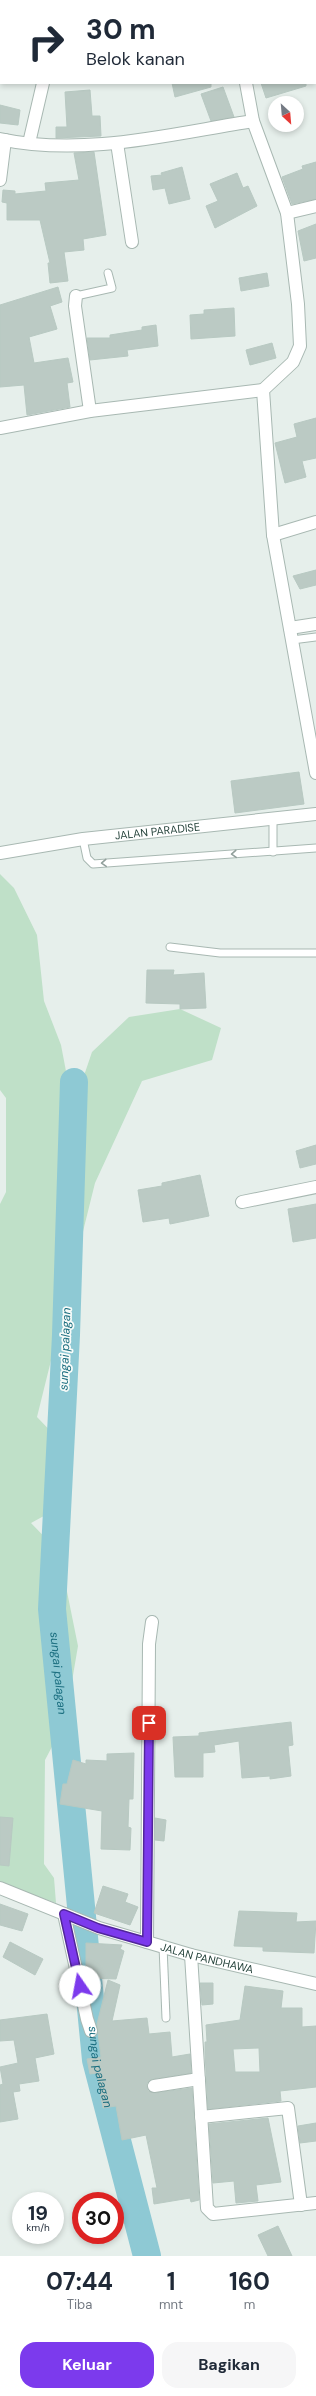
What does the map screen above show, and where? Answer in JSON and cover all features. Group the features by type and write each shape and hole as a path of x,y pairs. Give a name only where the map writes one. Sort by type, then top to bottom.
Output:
{"street":[{"path":"29,143 43,84"},
{"path":"0,428 90,410 262,390 293,362 300,346 298,304 287,213 253,121 246,84"},
{"path":"0,180 3,139 29,143 72,146 117,143 253,121"},
{"path":"117,143 132,242"},
{"path":"287,213 316,206"},
{"path":"76,296 75,306 90,410"},
{"path":"262,390 273,535 316,773"},
{"path":"273,535 316,522"},
{"path":"291,634 316,624"},
{"name":"JALAN PARADISE","path":"0,853 83,839 272,820 316,814"},
{"path":"242,1202 316,1187"},
{"path":"147,1942 149,1644 152,1622"},
{"path":"0,1888 64,1914 91,2031"},
{"name":"JALAN PANDHAWA","path":"64,1914 98,1928 191,1955 316,1984"},
{"path":"191,1955 206,2208 213,2214 316,2203"},
{"path":"154,2086 199,2079"},
{"path":"201,2117 288,2108 301,2205"}],"lane":[{"path":"76,296 112,288 108,273"},
{"path":"291,634 316,636"},
{"path":"272,820 273,852"},
{"path":"83,839 86,858 93,864 316,848"},
{"path":"170,947 220,953 316,953"},
{"path":"163,1946 166,2018"}],"green space":[{"path":"0,874 14,888 37,935 44,1001 61,1045 73,1108 92,1052 129,1017 180,1009 221,1028 212,1060 142,1081 95,1183 37,1417 60,1441 64,1505 31,1523 59,1552 78,1646 65,1722 45,1760 44,1864 54,1878 56,1903 0,1883 0,1204 6,1192 6,1098 0,1090"}],"building":[{"path":"172,84 211,84 211,87 175,97"},
{"path":"261,84 306,84 306,86 268,96 266,98"},
{"path":"223,87 234,117 211,121 201,94"},
{"path":"90,90 92,116 100,116 101,136 56,138 56,127 67,127 65,92"},
{"path":"0,105 20,110 18,125 0,123"},
{"path":"94,152 106,235 83,239 84,250 64,252 68,281 50,283 48,263 50,263 40,220 7,220 7,203 2,202 3,190 15,191 15,194 46,191 45,183 79,180 74,153"},
{"path":"316,162 316,199 292,204 282,177 303,169 302,166"},
{"path":"182,167 190,199 169,204 165,188 153,190 151,176 162,175 161,173"},
{"path":"237,173 243,188 248,186 257,206 215,228 206,206 218,201 210,184"},
{"path":"316,224 316,258 304,261 298,231"},
{"path":"267,273 269,286 241,291 239,278"},
{"path":"58,287 62,302 50,306 57,329 29,337 34,363 68,358 73,382 67,383 70,407 27,415 24,385 0,387 0,305"},
{"path":"234,308 235,336 191,339 190,315 204,314 204,310"},
{"path":"156,325 158,346 127,350 128,356 90,360 87,338 110,338 110,335 142,330 142,327"},
{"path":"272,343 276,358 250,365 246,350"},
{"path":"316,418 316,458 302,461 306,477 285,483 275,443 297,437 294,424"},
{"path":"316,570 316,585 300,589 293,576"},
{"path":"299,772 304,804 235,813 231,781"},
{"path":"147,970 174,970 173,975 204,973 206,1008 180,1009 180,1004 146,1003"},
{"path":"316,1145 316,1164 300,1168 296,1151"},
{"path":"200,1175 209,1216 170,1224 169,1218 143,1222 138,1190 162,1186 162,1183"},
{"path":"316,1204 316,1238 293,1242 288,1209"},
{"path":"291,1722 293,1745 288,1746 291,1776 270,1779 270,1776 242,1778 239,1741 214,1745 215,1752 203,1753 203,1777 175,1777 173,1737 199,1736 199,1733"},
{"path":"134,1753 133,1799 129,1799 128,1827 131,1828 130,1850 101,1849 102,1811 60,1804 63,1784 67,1784 73,1760 86,1764 86,1760 107,1761 107,1754"},
{"path":"0,1817 13,1818 9,1866 0,1865"},
{"path":"155,1818 166,1820 164,1841 155,1840"},
{"path":"103,1886 128,1894 125,1902 138,1907 130,1925 94,1913"},
{"path":"0,1904 28,1914 22,1931 0,1925"},
{"path":"239,1911 297,1913 296,1922 316,1921 314,1953 263,1951 263,1947 234,1946"},
{"path":"10,1942 43,1959 35,1975 3,1957"},
{"path":"86,1943 122,1945 120,1949 124,1951 116,1979 86,1978"},
{"path":"108,1980 120,1985 112,2021 147,2018 149,2034 170,2032 172,2057 190,2054 191,2073 152,2079 147,2083 147,2087 148,2091 155,2093 192,2088 199,2200 191,2202 190,2198 154,2204 152,2188 157,2188 146,2135 122,2140 116,2106 103,2108 97,2073 90,2074 87,2059 101,2057 97,2024"},
{"path":"200,1983 213,1983 213,2004 202,2005"},
{"path":"245,1986 283,1991 281,2008 302,2008 302,2027 316,2026 316,2087 280,2091 281,2101 208,2109 205,2052 205,2042 207,2042 206,2025 240,2020","holes":["259,2048 260,2072 235,2072 233,2049"]},
{"path":"47,2014 54,2054 35,2058 39,2081 19,2084 20,2091 13,2092 18,2119 0,2122 0,2085 3,2084 0,2067 18,2063 14,2040 0,2041 0,2020"},
{"path":"268,2118 281,2182 256,2185 258,2201 236,2203 234,2181 213,2183 209,2124"},
{"path":"316,2123 316,2141 300,2143 298,2126"},
{"path":"278,2226 292,2256 268,2256 258,2235"}],"waterway":[{"name":"sungai palagan","path":"74,1082 66,1335 52,1609 96,2060 147,2256"}],"route":[{"path":"80,1986 64,1914 98,1928 147,1942 149,1723"}]}
